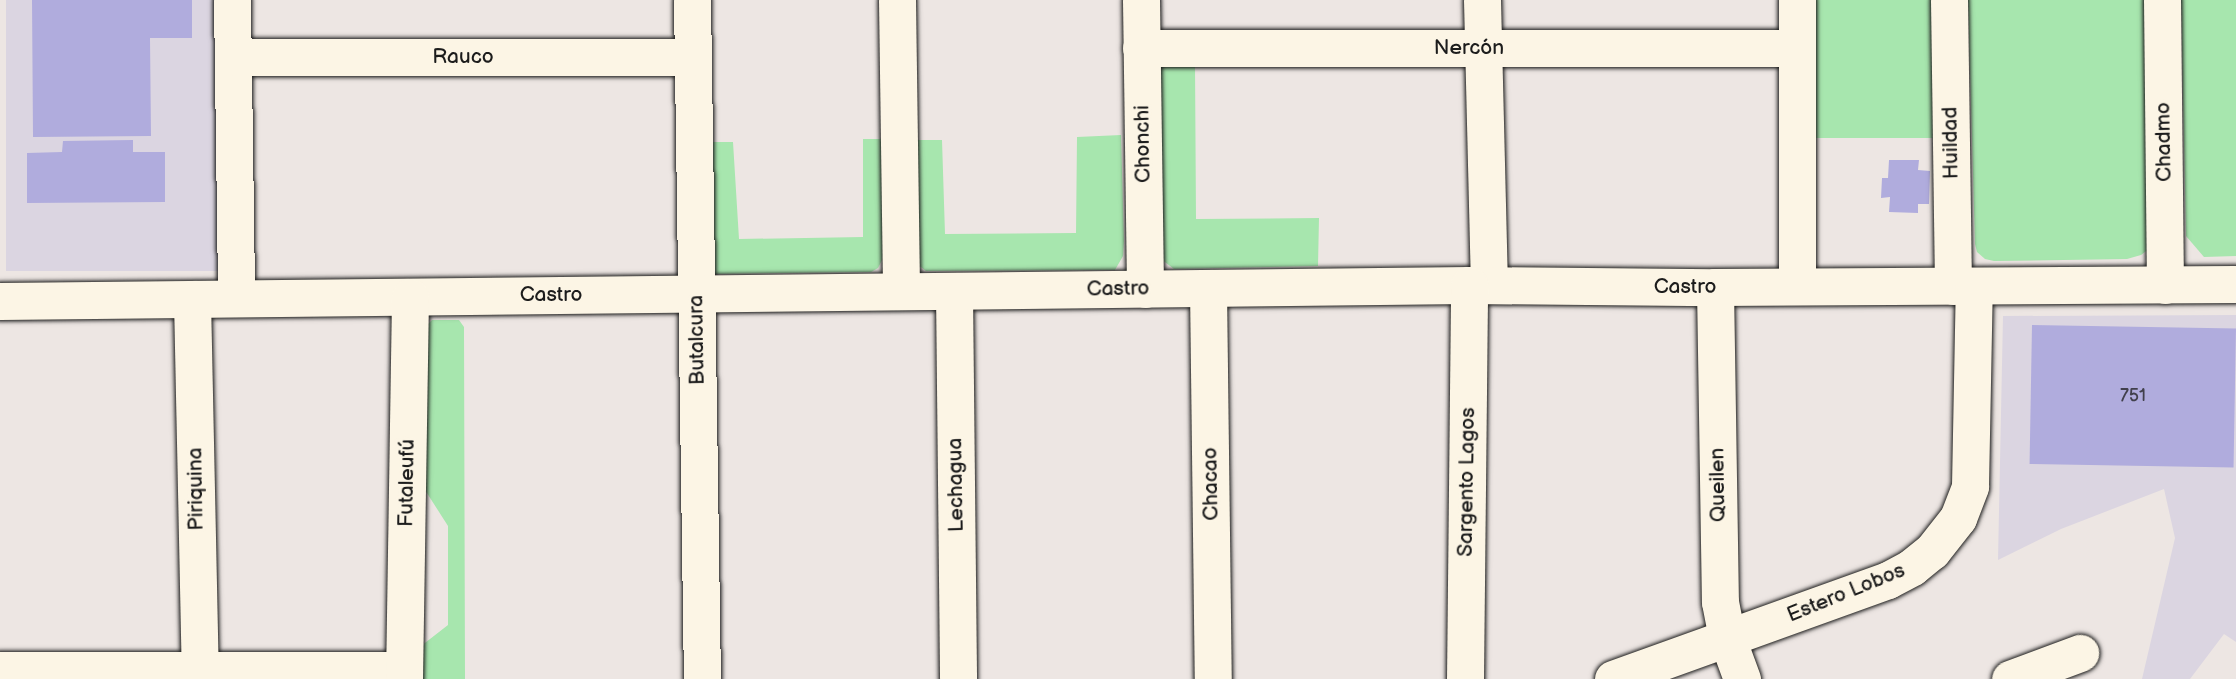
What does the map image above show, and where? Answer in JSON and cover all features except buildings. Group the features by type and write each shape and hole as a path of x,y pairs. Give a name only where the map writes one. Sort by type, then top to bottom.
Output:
{"street":[{"path":"232,0 236,298"},
{"name":"Butalcura","path":"692,0 702,679"},
{"path":"897,0 901,291"},
{"name":"Chonchi","path":"1141,0 1145,289"},
{"name":"Sargento Lagos","path":"1465,679 1479,285 1482,0"},
{"path":"1797,0 1797,286"},
{"name":"Huildad","path":"1949,0 1963,286"},
{"name":"Chadmo","path":"2162,0 2165,285"},
{"name":"Nercón","path":"1141,48 1797,48"},
{"name":"Rauco","path":"234,57 693,57"},
{"name":"Castro","path":"0,301 1479,285 1715,288 2236,284"},
{"name":"Estero Lobos","path":"1613,679 1888,580 1912,567 1932,551 1953,526 1970,486 1972,465 1963,286"},
{"name":"Chacao","path":"1208,288 1213,679"},
{"name":"Queilen","path":"1715,288 1720,602 1727,638 1742,679"},
{"name":"Lechagua","path":"954,291 958,679"},
{"name":"Futaleufú","path":"0,670 199,675 404,675 410,296"},
{"name":"Piriquina","path":"192,299 199,675"},
{"path":"2010,679 2080,653"}],"shaded area":[{"path":"6,0 219,0 219,271 6,271"},
{"path":"2236,315 2236,642 2224,634 2190,679 2142,679 2175,538 2164,489 2061,529 1998,560 2003,316"}],"green space":[{"path":"1814,0 1939,0 1939,138 1814,138"},
{"path":"1968,0 2146,0 2150,248 2141,255 2127,259 1994,261 1985,259 1977,252"},
{"path":"2181,0 2236,0 2236,256 2204,257 2186,236"},
{"path":"1165,62 1195,65 1196,219 1319,218 1318,266 1174,269 1161,259 1158,68"},
{"path":"1121,135 1124,241 1123,256 1115,270 926,271 917,264 916,140 942,140 945,234 1076,233 1077,137"},
{"path":"863,139 881,139 885,254 878,268 871,272 712,274 700,142 733,142 739,239 863,237"},
{"path":"432,320 459,320 464,327 465,679 420,679 421,646 448,625 448,526 425,490 425,327"}]}
